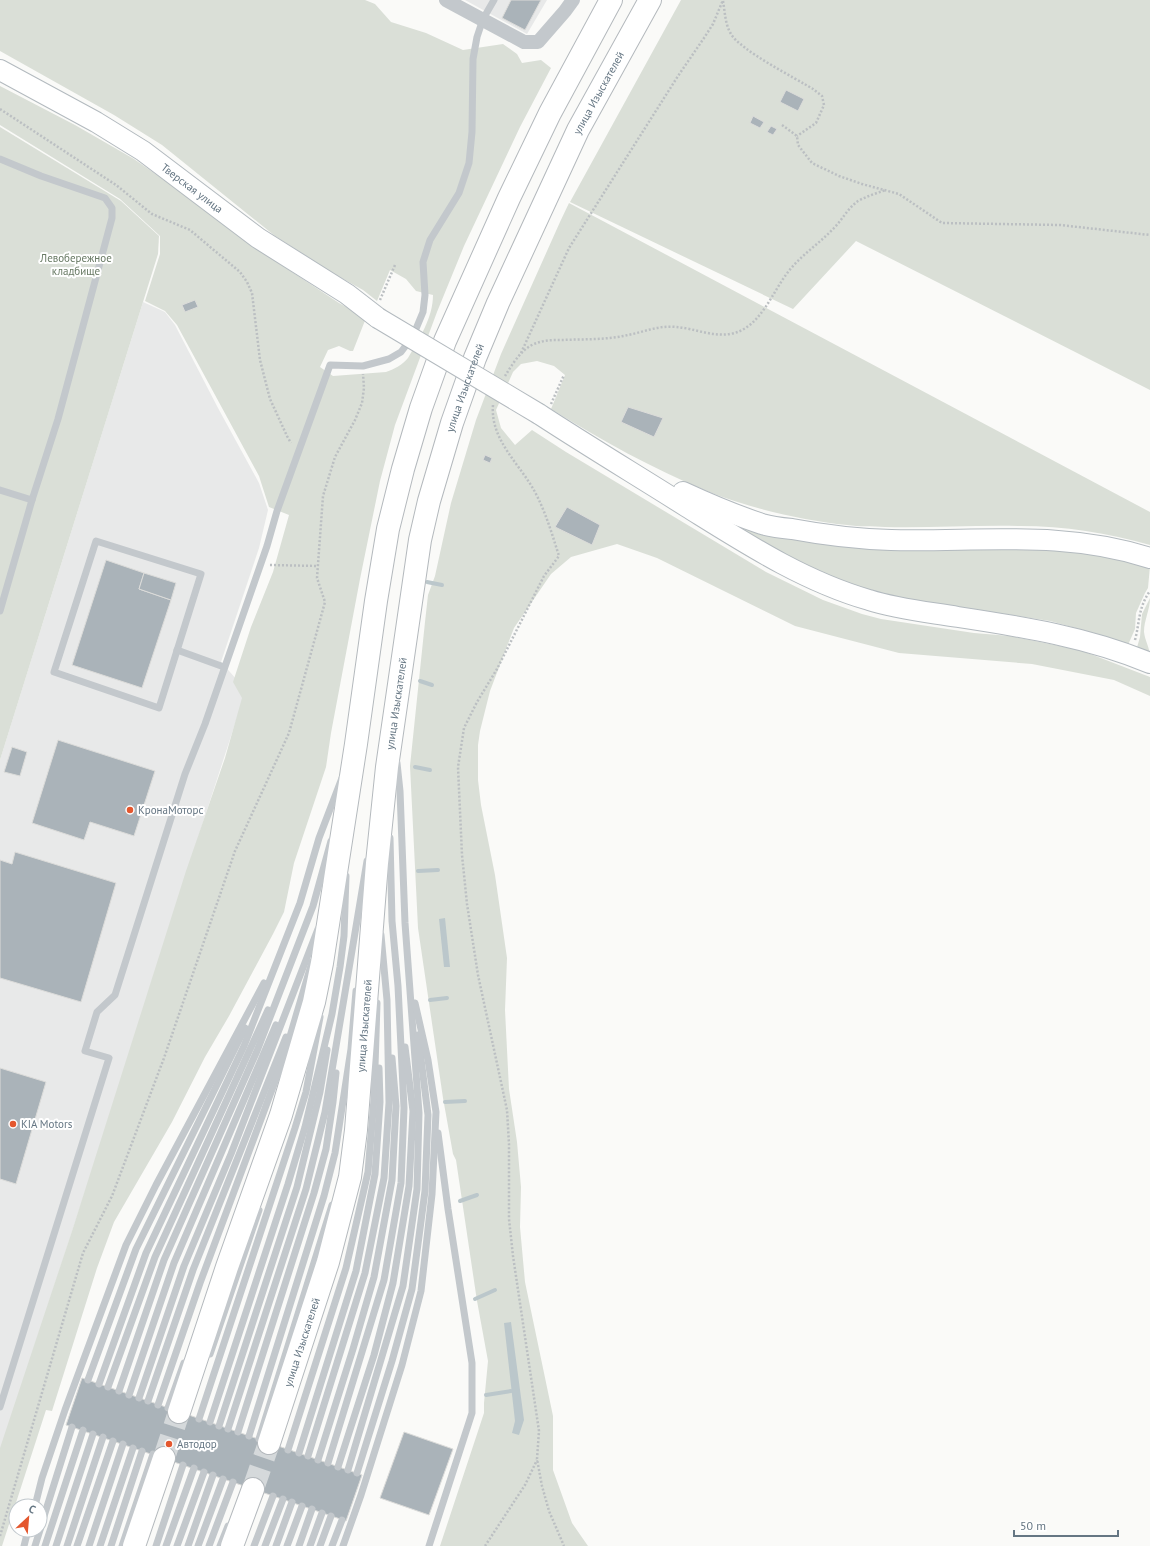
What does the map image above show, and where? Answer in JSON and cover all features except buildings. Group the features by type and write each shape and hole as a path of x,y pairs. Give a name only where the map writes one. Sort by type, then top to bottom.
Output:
{"highway":[{"path":"182,1413 227,1267 281,1115 313,1002 322,963 329,903 356,744 376,600 388,529 403,469 424,401 445,341 509,198 550,113 611,0"},
{"name":"улица Изыскателей","path":"266,1442 326,1269 344,1202 356,1130 371,1016 371,859 387,767 420,540 429,501 443,450 475,358 526,240 578,130 650,0"},
{"path":"134,1546 167,1459"},
{"path":"232,1546 253,1489"}],"street":[{"path":"446,0 524,42 538,42 566,11 573,0"},
{"name":"Тверская улица","path":"0,70 96,122 143,151 258,238 347,294 378,311 544,412"},
{"path":"544,412 646,475 706,502 763,524 818,534 891,540 1050,539 1118,549 1150,558"},
{"path":"544,412 773,559 822,584 882,604 1029,628 1067,636 1128,654 1150,663"}],"lane":[{"path":"0,1407 109,1058 85,1050 97,1012 115,995 185,774 205,724 261,564 277,511 330,365 363,366 389,359 401,352 413,336 423,312 425,295 423,262 430,240 459,194 469,163 472,132 473,59 482,19 494,0"},
{"path":"0,159 41,176 105,198 112,208 112,218 58,419 32,500 0,611"},
{"path":"0,490 32,500"},
{"path":"96,541 201,574 177,650 159,708 54,672 96,541"},
{"path":"177,650 224,667"},
{"path":"338,1467 374,1355 393,1283 409,1186 413,1112 392,921 389,825 392,729"},
{"path":"348,1470 403,1286 417,1189 419,1113 405,923 400,791 392,729"},
{"path":"337,818 356,744"},
{"path":"346,856 356,744"},
{"path":"98,1384 146,1253 244,1046 300,903 325,823 356,744"},
{"path":"373,827 387,767"},
{"path":"119,1391 164,1260 257,1051 303,931 320,882 333,832"},
{"path":"337,918 347,840"},
{"path":"360,949 371,859"},
{"path":"371,859 380,923 377,983"},
{"path":"228,1429 306,1190 325,1112 341,1017 371,859"},
{"path":"220,1426 297,1187 320,1092 344,936 346,872"},
{"path":"139,1398 184,1266 234,1147 329,903"},
{"path":"88,1380 136,1249 237,1044 291,926"},
{"path":"108,1387 155,1257 303,931"},
{"path":"318,1460 374,1277 392,1180 396,1106 380,931"},
{"path":"357,1473 412,1289 425,1192 428,1115 409,971"},
{"path":"129,1395 174,1263 264,1053 298,980"},
{"path":"349,1116 351,1049 357,980"},
{"path":"36,1498 65,1410 126,1245 156,1185 264,983"},
{"path":"328,1463 384,1280 401,1183 404,1108 398,986"},
{"path":"363,1141 371,1016 377,998"},
{"path":"308,1456 364,1274 384,1178 389,1103 387,1000"},
{"path":"300,1084 313,1002"},
{"path":"276,1106 313,1002"},
{"path":"182,1413 278,1181 306,1092 313,1002"},
{"path":"148,1401 193,1270 313,1002"},
{"path":"158,1405 200,1283 283,1060 313,1002"},
{"path":"414,1003 428,1060 448,1209 472,1363 473,1382 472,1413 429,1546"},
{"path":"210,1422 288,1184 305,1127 332,1014"},
{"path":"299,1453 356,1271 375,1174 380,1102 371,1016"},
{"path":"238,1432 314,1193 326,1149 333,1102 341,1017"},
{"path":"266,1442 335,1153 351,1049"},
{"path":"343,1546 361,1495 402,1365 421,1291 432,1194 436,1112"},
{"path":"266,1442 334,1199"},
{"path":"206,1363 262,1200"},
{"path":"182,1413 186,1357"},
{"path":"48,1504 72,1427"},
{"path":"45,1546 83,1430"},
{"path":"56,1546 92,1434"},
{"path":"67,1546 103,1437"},
{"path":"77,1546 113,1441"},
{"path":"89,1546 123,1444"},
{"path":"100,1546 133,1448"},
{"path":"111,1546 142,1451"},
{"path":"122,1546 167,1459"},
{"path":"156,1546 167,1459"},
{"path":"166,1546 194,1468"},
{"path":"177,1546 204,1472"},
{"path":"188,1546 213,1475"},
{"path":"198,1546 223,1478"},
{"path":"209,1546 253,1489"},
{"path":"253,1489 254,1546"},
{"path":"265,1546 283,1499"},
{"path":"276,1546 292,1502"},
{"path":"287,1546 302,1506"},
{"path":"298,1546 312,1510"},
{"path":"310,1546 322,1513"},
{"path":"320,1546 331,1516"},
{"path":"220,1546 230,1519"},
{"path":"332,1546 342,1520"}],"path":[{"path":"723,0 728,28 732,36 751,52 813,89 822,96 824,105 816,123 797,136"},
{"path":"520,356 569,248 678,76 713,24 723,0"},
{"path":"0,109 116,185 152,214 190,230 240,272 252,293 260,360 270,399 287,436 298,453"},
{"path":"782,125 797,136 798,145 812,163 845,178 899,194 942,223 1060,226 1150,235"},
{"path":"502,380 520,356 531,345 541,341 628,335 668,326 690,328 722,334 730,334 744,329 754,321 767,306 788,272 795,264 835,227 846,213 858,202 870,195 886,190"},
{"path":"378,311 395,265"},
{"path":"0,1536 83,1254 115,1189 164,1058 235,851 289,733 325,602 317,578 323,496 335,457 355,420 362,403 364,388 363,366"},
{"path":"544,412 564,375"},
{"path":"484,1546 526,1485 537,1459 540,1431 513,1256 509,1219 509,1144 507,1110 493,1053 478,975 467,904 462,855 458,767 464,728 477,702 497,669 544,576 558,556 548,520 535,492 505,449 497,432 493,418 493,406 495,399"},
{"path":"261,564 318,566"},
{"path":"1128,654 1137,632 1141,607 1150,591"},
{"path":"537,1459 549,1511 564,1546"}],"shaded area":[{"path":"465,0 547,0 527,34"},
{"path":"143,302 165,312 175,325 259,483 268,510 259,548 221,662 246,690 182,887 135,1039 0,1452 0,760"},
{"path":"445,918 450,967 444,967 439,919"},
{"path":"511,1322 524,1420 519,1435 512,1433 515,1421 504,1323"}],"green space":[{"path":"0,0 365,0 375,4 391,22 426,33 463,50 503,44 517,54 522,63 541,60 551,68 520,127 464,246 437,312 395,425 380,481 360,579 326,767 294,863 284,912 229,1016 205,1057 172,1122 114,1222 97,1268 52,1411 46,1410 18,1498 8,1498 8,1527 2,1546 0,1546 0,1448 73,1228 186,871 225,758 242,698 233,682 251,627 273,572 289,515 269,507 259,476 177,325 165,311 145,301 160,254 160,236 120,199 0,125 0,86 75,125 134,159 180,191 239,237 339,303 366,318 353,351 339,346 328,350 320,367 333,376 386,372 403,363 408,358 425,328 431,312 433,295 416,291 406,279 390,270 377,301 363,290 336,275 275,236 162,145 114,115 0,51"},
{"path":"681,0 1150,0 1150,390 856,241 793,309 570,202"},
{"name":"Левобережное кладбище","path":"0,127 121,201 159,236 158,254 0,760"},
{"path":"569,203 1150,512 1150,545 1102,534 1053,527 852,526 794,517 740,503 707,491 647,464 551,409 565,375 554,366 537,361 521,364 513,372 496,410 501,428 515,445 532,430 766,572 823,600 881,619 974,633 1010,636 1080,650 1150,677 1150,696 1114,680 1032,664 899,653 795,626 657,558 617,544 571,557 551,574 514,628 490,691 478,745 478,780 481,805 495,875 507,958 505,1010 509,1089 517,1142 521,1187 520,1227 525,1282 553,1416 553,1470 572,1523 588,1546 440,1546 484,1413 488,1361 477,1301 456,1160 453,1154 443,1098 418,928 410,766 428,595 435,576 451,503 476,420 501,354"},
{"path":"702,511 719,515 1083,550 1150,566 1148,588 1136,613 1135,629 1128,645 1094,633 1050,621 852,590"},
{"path":"1150,598 1144,632 1150,657 1136,651 1140,637 1142,614"}],"waterway":[{"path":"427,582 442,585"},
{"path":"420,681 432,685"},
{"path":"415,767 430,770"},
{"path":"418,871 438,870"},
{"path":"430,1000 447,998"},
{"path":"445,1102 465,1101"},
{"path":"460,1201 477,1195"},
{"path":"475,1299 495,1290"},
{"path":"486,1395 511,1391"}],"tunnel":[{"path":"164,1458 179,1412"},
{"path":"253,1489 269,1443"}],"place":[{"name":"КронаМоторс","path":"130,810"},
{"name":"KIA Motors","path":"13,1124"},
{"name":"Автодор","path":"169,1444"}]}
